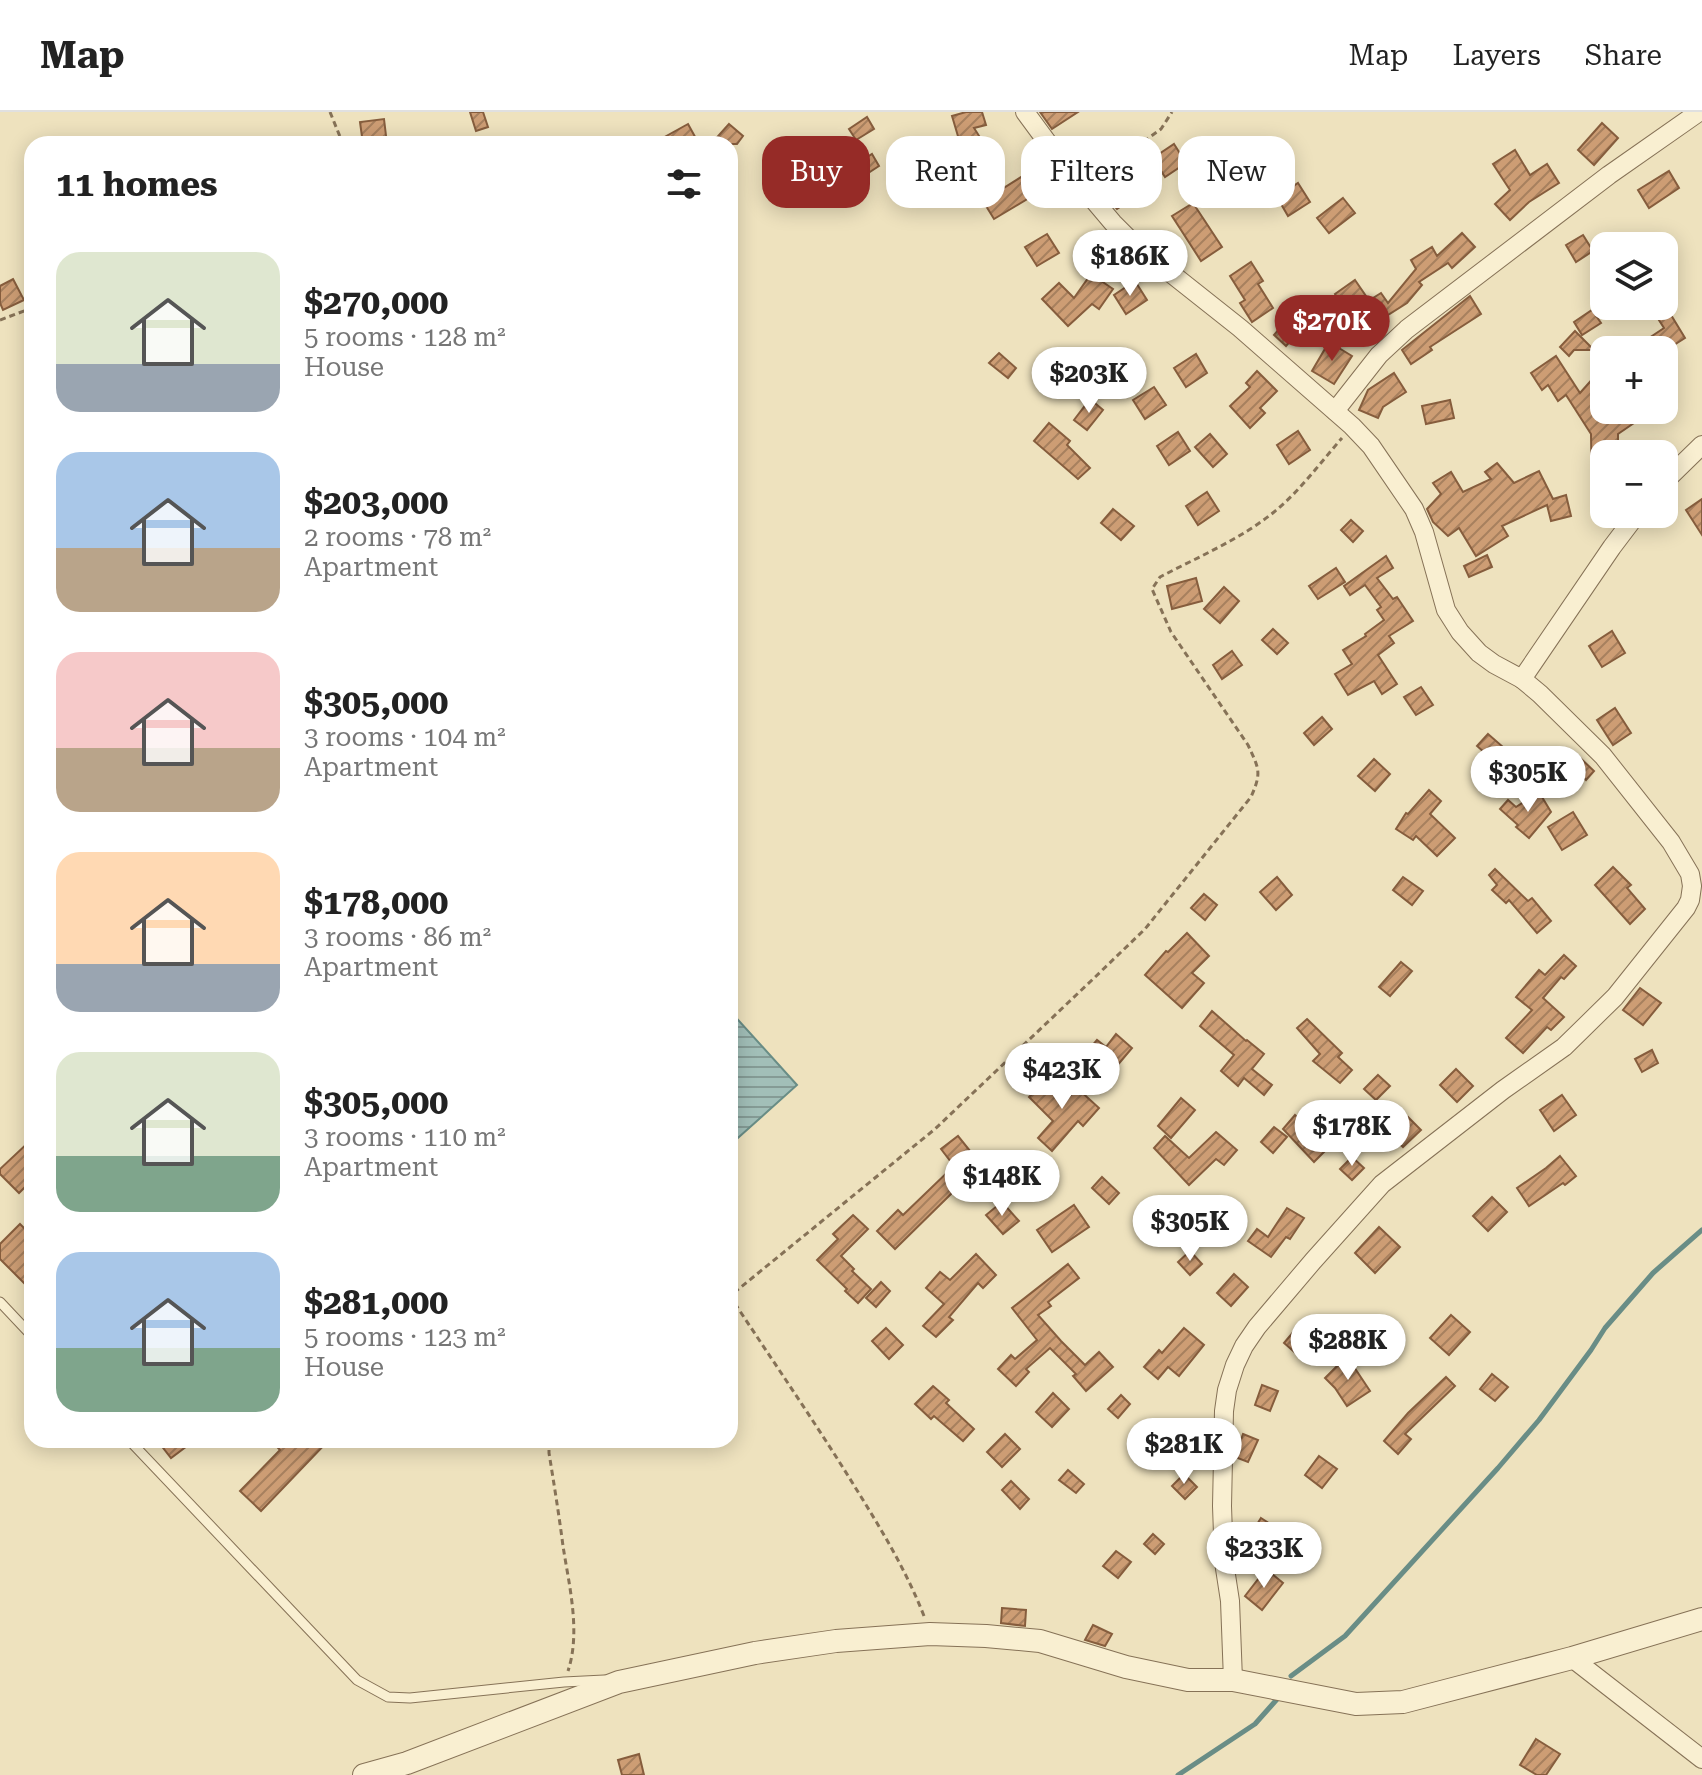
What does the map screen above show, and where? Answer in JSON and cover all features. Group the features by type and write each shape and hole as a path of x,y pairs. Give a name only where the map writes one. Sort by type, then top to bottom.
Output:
{"street":[{"path":"1025,112 1043,136"},
{"path":"1335,411 1379,355 1407,329 1609,175 1699,112"},
{"path":"1101,208 1134,244 1240,328 1371,446 1414,509 1424,532 1446,610 1460,632 1479,653 1522,679 1540,694 1603,756 1671,842 1684,861 1692,886 1686,908 1615,997 1564,1047 1382,1184 1266,1316 1244,1346 1227,1390 1224,1411 1222,1506 1233,1680"},
{"path":"1678,468 1702,445"},
{"path":"1522,679 1626,528"},
{"path":"364,1775 407,1763 619,1682 755,1653 836,1641 930,1634 1040,1641 1126,1667 1188,1680 1233,1680 1356,1704 1403,1702 1572,1658 1702,1619"},
{"path":"1572,1658 1702,1759"}],"lane":[{"path":"0,1302 24,1328"},
{"path":"137,1448 357,1680 388,1697 410,1698 564,1682 619,1682"}],"path":[{"path":"330,112 340,136"},
{"path":"1152,136 1172,112"},
{"path":"0,320 24,311"},
{"path":"738,1289 935,1129 1092,980 1145,929 1251,797 1259,779 1248,745 1171,632 1152,589 1160,577 1240,535 1274,513 1352,426"},
{"path":"738,1308 834,1452 885,1536 907,1574 930,1634"},
{"path":"549,1448 573,1625 570,1665 564,1682"}],"water":[{"path":"738,1020 797,1085 738,1138"}],"building":[{"path":"470,112 483,112 488,127 476,131"},
{"path":"982,112 986,125 974,128 979,136 958,136 952,116"},
{"path":"1040,112 1078,112 1052,129"},
{"path":"867,117 874,129 863,136 853,136 849,129"},
{"path":"384,119 386,136 362,136 360,122"},
{"path":"1602,123 1618,138 1594,165 1578,150"},
{"path":"688,124 695,136 666,136"},
{"path":"729,124 743,136 738,143 738,136 718,136"},
{"path":"1174,144 1178,150 1178,168 1165,177 1162,172 1162,152"},
{"path":"1515,150 1530,175 1547,164 1559,183 1529,202 1510,220 1495,204 1510,190 1493,164"},
{"path":"870,155 879,166 870,172"},
{"path":"1669,171 1679,188 1649,208 1638,190"},
{"path":"1021,177 1021,203 994,219 987,208 1005,208 1005,187"},
{"path":"1298,183 1310,202 1288,216 1283,208 1295,208 1295,185"},
{"path":"1343,198 1355,213 1329,233 1317,218"},
{"path":"1185,208 1196,208 1222,247 1201,261 1172,216"},
{"path":"1462,233 1475,247 1452,268 1448,263 1419,282 1422,285 1407,303 1372,325 1360,306 1381,293 1388,303 1416,269 1411,260 1432,247 1437,256"},
{"path":"1047,234 1059,253 1037,266 1025,247"},
{"path":"1583,235 1590,246 1590,253 1576,262 1566,245"},
{"path":"1251,262 1263,281 1258,284 1273,308 1252,322 1240,303 1245,300 1230,276"},
{"path":"1091,274 1113,289 1099,309 1092,304 1068,326 1042,299 1059,283 1074,298"},
{"path":"13,279 24,300 3,310 0,286"},
{"path":"1355,280 1368,299 1346,313 1335,294"},
{"path":"1135,281 1147,300 1126,314 1114,295"},
{"path":"1470,296 1481,314 1430,347 1432,350 1411,364 1402,350"},
{"path":"1590,311 1590,320 1601,323 1582,335 1574,322"},
{"path":"1294,312 1306,323 1286,346 1274,335"},
{"path":"1659,320 1674,320 1685,338 1678,342 1678,336 1652,336 1664,328"},
{"path":"1575,331 1590,346 1590,350 1574,350 1569,356 1560,347"},
{"path":"1329,342 1352,356 1334,384 1312,371"},
{"path":"999,353 1016,368 1008,378 989,363"},
{"path":"1196,354 1207,373 1186,387 1174,368"},
{"path":"1556,356 1580,393 1590,382 1590,424 1633,424 1618,434 1618,440 1591,440 1591,434 1566,395 1558,401 1548,385 1542,390 1531,373"},
{"path":"1257,371 1277,391 1260,408 1265,413 1250,428 1230,406 1250,387 1246,383"},
{"path":"1394,373 1406,392 1383,407 1378,418 1359,410 1368,390"},
{"path":"1154,387 1166,405 1145,419 1133,400"},
{"path":"1090,399 1103,410 1087,430 1074,420"},
{"path":"1450,400 1454,418 1426,424 1422,406"},
{"path":"1049,423 1070,441 1067,445 1090,468 1078,479 1034,441"},
{"path":"1298,431 1310,450 1289,464 1277,445"},
{"path":"1178,432 1190,451 1169,465 1157,446"},
{"path":"1210,434 1227,454 1213,467 1195,447"},
{"path":"1497,463 1514,483 1539,471 1553,499 1566,495 1571,516 1551,521 1547,505 1502,526 1508,536 1476,556 1459,528 1448,536 1433,522 1427,509 1441,494 1433,483 1451,472 1463,492 1491,479 1485,472"},
{"path":"1207,492 1219,511 1198,525 1186,506"},
{"path":"1702,499 1702,535 1686,510"},
{"path":"1113,509 1134,526 1121,540 1101,523"},
{"path":"1351,520 1363,531 1353,542 1341,530"},
{"path":"1487,555 1492,567 1469,577 1464,566"},
{"path":"1386,556 1393,568 1377,578 1393,599 1397,597 1413,621 1389,636 1394,643 1378,655 1397,684 1382,694 1374,681 1348,695 1335,674 1352,664 1343,650 1384,620 1377,610 1381,607 1365,585 1350,595 1344,586"},
{"path":"1336,568 1345,582 1318,599 1309,586"},
{"path":"1196,578 1202,601 1172,609 1167,586"},
{"path":"1224,587 1239,601 1220,623 1204,609"},
{"path":"1273,629 1288,643 1277,654 1262,640"},
{"path":"1612,631 1625,653 1602,667 1589,646"},
{"path":"1232,651 1242,665 1222,679 1213,665"},
{"path":"1421,687 1433,705 1416,715 1404,697"},
{"path":"1615,708 1631,733 1613,745 1597,720"},
{"path":"1322,717 1332,729 1314,745 1304,733"},
{"path":"1488,734 1503,747 1492,759 1477,746"},
{"path":"1576,754 1594,771 1586,780 1568,763"},
{"path":"1374,759 1390,774 1375,791 1358,776"},
{"path":"1429,790 1441,801 1430,814 1455,838 1437,856 1416,836 1413,840 1396,829 1406,813"},
{"path":"1539,792 1551,812 1529,838 1500,809 1508,800 1516,807"},
{"path":"1573,812 1587,835 1562,850 1548,827"},
{"path":"1613,867 1631,885 1627,888 1645,909 1630,924 1595,885"},
{"path":"1495,869 1528,901 1532,898 1551,921 1537,933 1509,900 1506,903 1492,890 1497,885 1489,875"},
{"path":"1277,877 1292,895 1276,910 1260,892"},
{"path":"1403,877 1423,891 1412,905 1393,890"},
{"path":"1204,894 1217,905 1205,920 1191,908"},
{"path":"1187,933 1209,956 1192,973 1204,983 1182,1008 1145,975"},
{"path":"1564,955 1576,966 1564,979 1561,977 1543,998 1564,1017 1551,1030 1547,1027 1523,1053 1506,1038 1532,1010 1516,997 1539,970 1545,975"},
{"path":"1401,962 1412,971 1390,996 1379,987"},
{"path":"1640,988 1661,1003 1643,1025 1623,1010"},
{"path":"1212,1011 1264,1054 1252,1069 1272,1085 1264,1095 1244,1078 1238,1086 1221,1071 1234,1055 1200,1026"},
{"path":"1307,1019 1342,1053 1338,1057 1352,1070 1340,1083 1313,1061 1320,1054 1297,1028"},
{"path":"1116,1034 1132,1048 1110,1074 1086,1053 1097,1040 1106,1047"},
{"path":"1652,1050 1658,1063 1642,1072 1635,1059"},
{"path":"1456,1069 1473,1086 1457,1102 1440,1085"},
{"path":"1378,1075 1390,1086 1376,1100 1364,1089"},
{"path":"1048,1078 1068,1098 1077,1088 1099,1108 1083,1126 1078,1121 1052,1151 1038,1138 1053,1121 1029,1097"},
{"path":"1562,1095 1576,1115 1554,1131 1540,1110"},
{"path":"1181,1098 1195,1110 1171,1138 1158,1126"},
{"path":"1295,1115 1327,1149 1314,1162 1283,1129"},
{"path":"1408,1117 1421,1130 1403,1147 1390,1134"},
{"path":"1274,1127 1287,1137 1273,1153 1261,1142"},
{"path":"1216,1132 1237,1150 1224,1165 1216,1159 1189,1185 1154,1148 1165,1136 1189,1158"},
{"path":"958,1136 983,1167 951,1191 895,1249 877,1231 898,1210 903,1215 954,1166 941,1149"},
{"path":"24,1146 24,1188 19,1193 0,1174 0,1169"},
{"path":"1560,1156 1576,1176 1529,1206 1517,1188"},
{"path":"1352,1157 1364,1168 1352,1180 1340,1169"},
{"path":"1033,1162 1046,1178 1023,1195 1010,1179"},
{"path":"1102,1177 1119,1193 1109,1204 1092,1188"},
{"path":"1492,1197 1507,1212 1488,1231 1473,1216"},
{"path":"1002,1202 1019,1221 1003,1234 986,1215"},
{"path":"1074,1205 1089,1227 1052,1252 1037,1230"},
{"path":"1287,1208 1304,1218 1290,1239 1286,1237 1271,1257 1248,1241 1257,1229 1268,1237"},
{"path":"853,1215 868,1229 841,1256 871,1289 858,1303 817,1260 838,1239 833,1234"},
{"path":"20,1224 24,1228 24,1283 0,1259 0,1244"},
{"path":"1379,1227 1400,1247 1375,1273 1355,1253"},
{"path":"1190,1251 1202,1264 1190,1275 1178,1262"},
{"path":"976,1254 996,1275 983,1288 978,1283 949,1317 953,1320 936,1337 923,1326 944,1304 926,1288 940,1272 950,1280"},
{"path":"1068,1264 1079,1278 1048,1302 1051,1306 1038,1315 1085,1365 1099,1352 1113,1367 1086,1391 1073,1376 1076,1374 1050,1348 1026,1369 1029,1372 1016,1386 998,1369 1011,1355 1015,1359 1037,1340 1012,1308"},
{"path":"1234,1274 1248,1287 1231,1306 1217,1293"},
{"path":"881,1282 890,1291 876,1307 866,1298"},
{"path":"1451,1315 1470,1332 1449,1355 1430,1338"},
{"path":"1386,1319 1401,1334 1384,1351 1369,1337"},
{"path":"886,1328 903,1345 889,1359 872,1341"},
{"path":"1184,1328 1204,1345 1179,1376 1168,1367 1158,1379 1144,1367 1159,1350 1162,1353"},
{"path":"1295,1330 1310,1343 1299,1356 1284,1343"},
{"path":"1345,1358 1370,1391 1347,1406 1325,1378"},
{"path":"1492,1374 1508,1387 1495,1401 1480,1389"},
{"path":"1446,1377 1455,1386 1405,1434 1411,1439 1398,1454 1384,1441"},
{"path":"1262,1385 1278,1391 1270,1411 1255,1405"},
{"path":"933,1386 974,1429 963,1441 915,1404"},
{"path":"1053,1393 1069,1409 1052,1427 1036,1412"},
{"path":"1121,1395 1130,1404 1118,1418 1108,1409"},
{"path":"1005,1434 1020,1449 1002,1467 987,1452"},
{"path":"1243,1434 1258,1440 1248,1462 1235,1457"},
{"path":"163,1448 184,1448 171,1458"},
{"path":"278,1448 321,1448 261,1511 240,1491 280,1450"},
{"path":"1319,1456 1337,1469 1322,1488 1305,1475"},
{"path":"1068,1470 1084,1484 1076,1493 1059,1480"},
{"path":"1184,1474 1197,1487 1185,1499 1172,1486"},
{"path":"1011,1481 1029,1499 1020,1509 1002,1490"},
{"path":"1261,1518 1289,1536 1270,1568 1241,1550"},
{"path":"1153,1534 1164,1544 1155,1554 1144,1544"},
{"path":"1116,1551 1131,1562 1118,1578 1103,1566"},
{"path":"1266,1569 1283,1583 1262,1610 1245,1596"},
{"path":"1002,1608 1026,1610 1025,1626 1001,1623"},
{"path":"1093,1625 1112,1634 1105,1646 1085,1640"},
{"path":"1536,1739 1560,1754 1546,1775 1537,1775 1520,1765"},
{"path":"639,1754 644,1775 622,1775 618,1760"}],"waterway":[{"path":"1291,1676 1345,1636 1539,1420 1605,1328 1653,1273 1702,1230"},
{"path":"1178,1775 1255,1724 1279,1697"}]}
